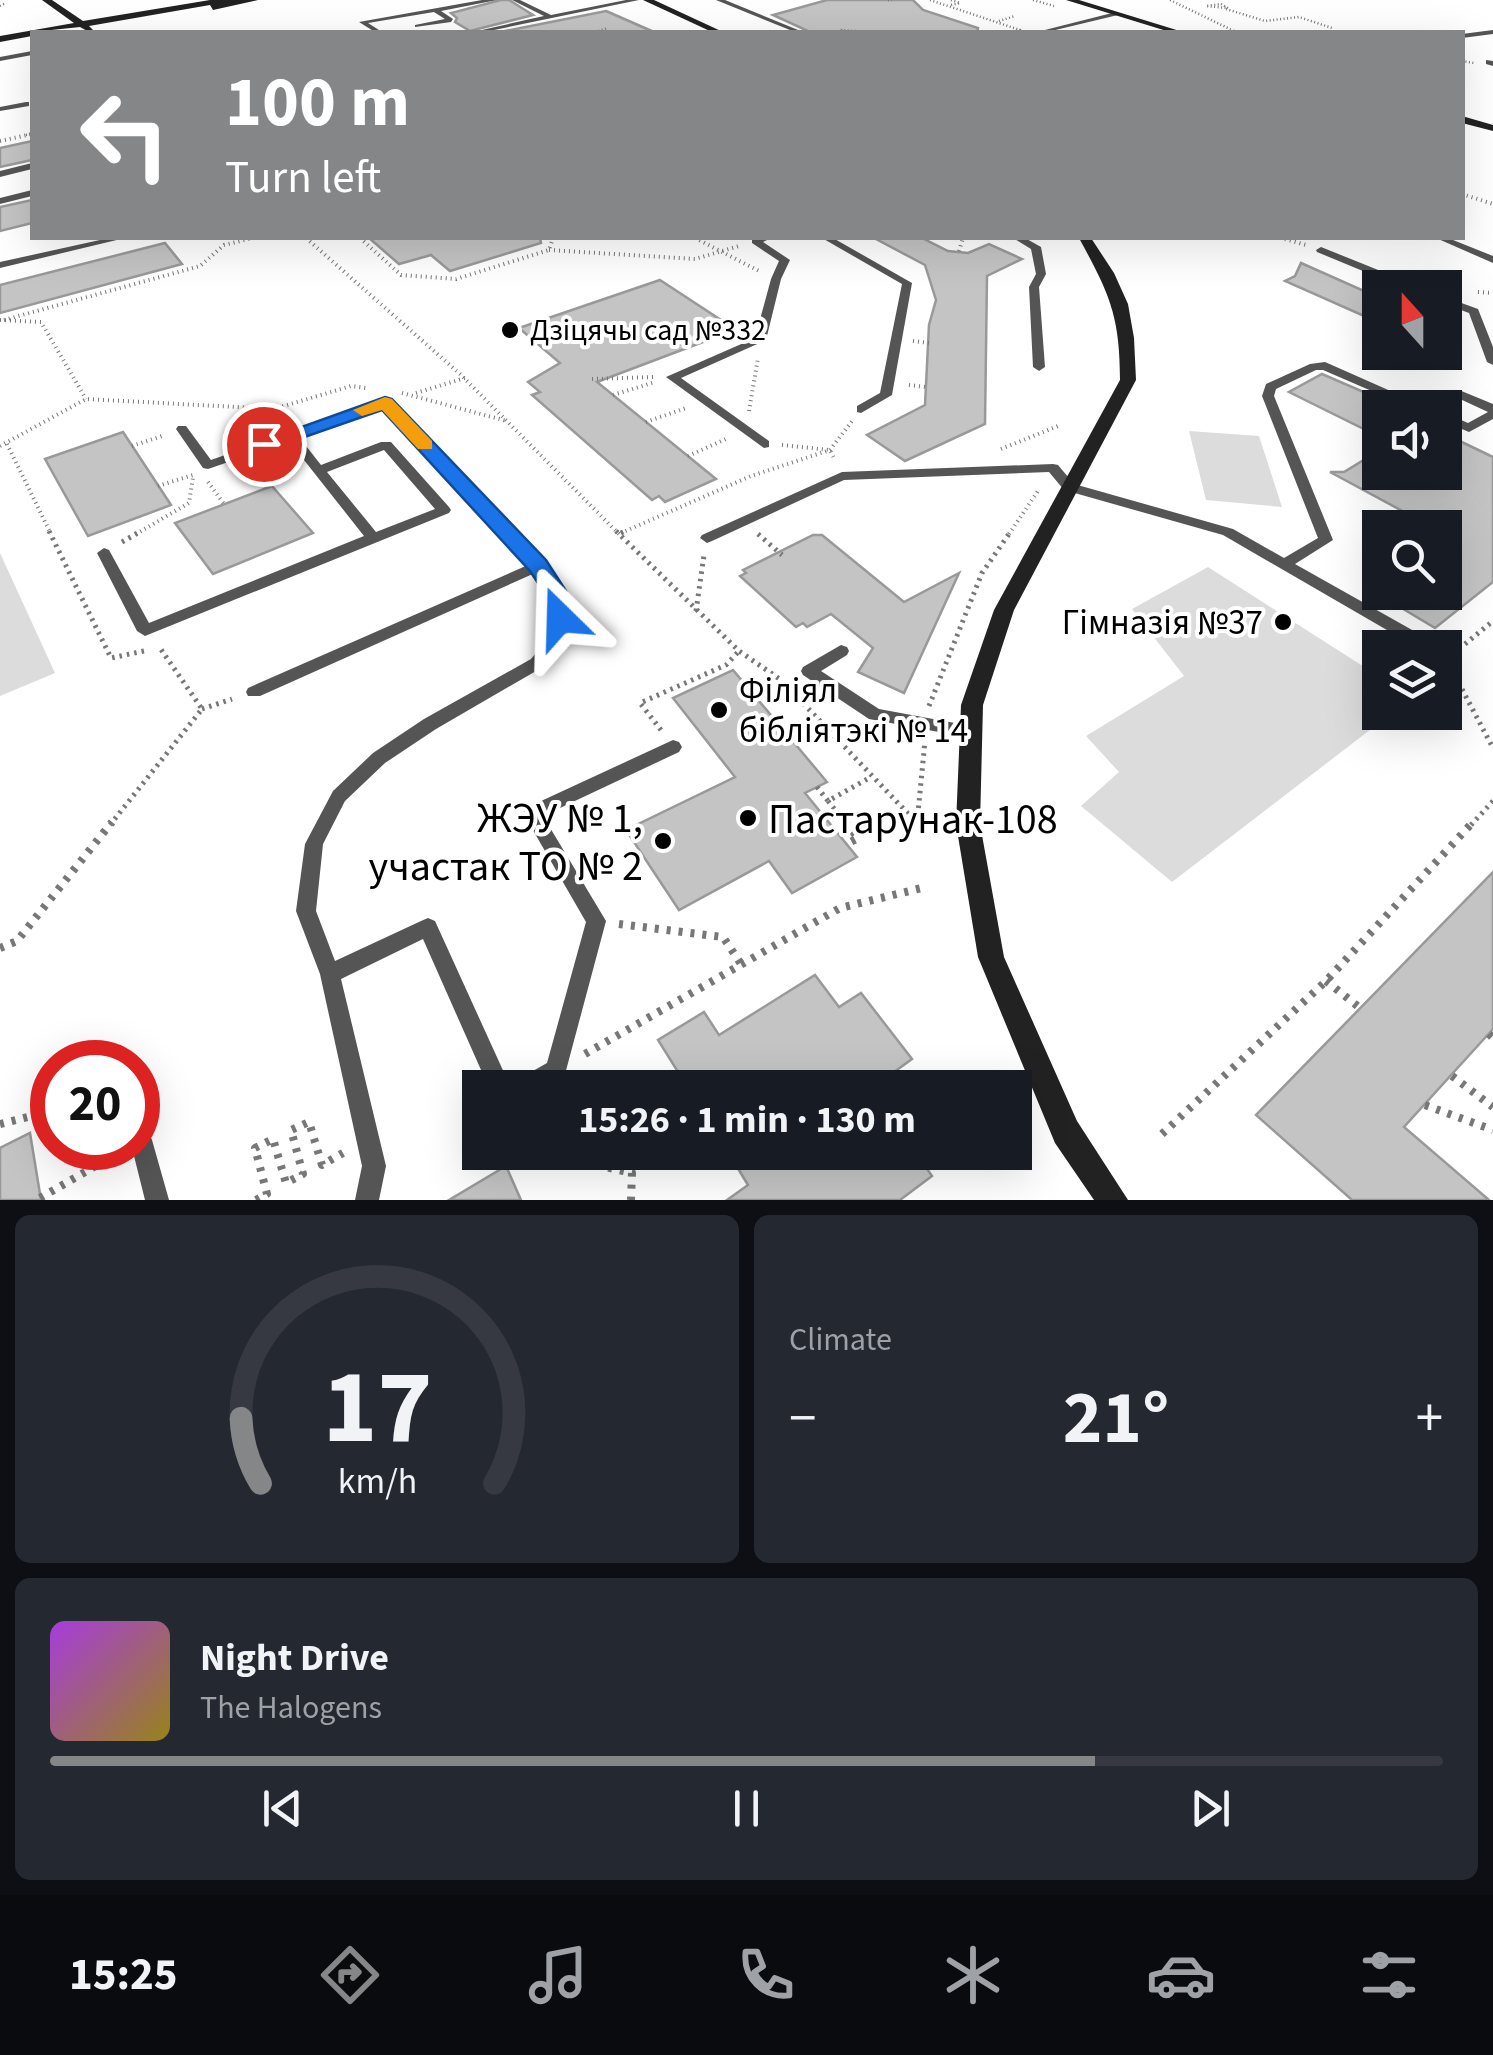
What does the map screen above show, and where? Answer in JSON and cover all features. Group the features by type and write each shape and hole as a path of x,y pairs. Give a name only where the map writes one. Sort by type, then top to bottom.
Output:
{"street":[{"path":"36,0 62,30 83,30 254,0"},
{"path":"46,0 83,30"},
{"path":"83,30 226,0"},
{"path":"647,0 714,30"},
{"path":"1070,0 1171,30"},
{"path":"0,42 30,36"},
{"path":"1465,119 1493,128"},
{"path":"1087,240 1121,298 1128,338 1128,380 1004,610 972,705 968,824 991,957 1066,1132 1112,1200"}],"lane":[{"path":"376,30 362,22 494,0"},
{"path":"515,0 550,16"},
{"path":"485,30 636,0"},
{"path":"719,0 795,30"},
{"path":"417,26 451,20 437,11"},
{"path":"1048,30 1116,14"},
{"path":"1332,28 1338,30"},
{"path":"1465,36 1493,32"},
{"path":"0,59 30,53"},
{"path":"0,109 26,104"},
{"path":"0,174 30,166"},
{"path":"0,201 30,194"},
{"path":"0,265 111,240"},
{"path":"672,377 760,340 785,260 761,240"},
{"path":"831,240 906,283 886,395 862,410"},
{"path":"1022,240 1036,248 1041,274 1034,287 1039,367"},
{"path":"1445,240 1493,260"},
{"path":"1322,250 1370,270"},
{"path":"1462,306 1474,311 1493,362"},
{"path":"1285,563 1326,540 1268,396 1270,387 1314,366 1325,366 1382,390"},
{"path":"672,377 764,444"},
{"path":"1462,396 1493,412 1468,428 1462,425"},
{"path":"182,429 208,464 385,402 538,566 555,591 560,618 552,644 537,663 379,758 340,796 314,844 306,911 330,974 374,1166 368,1200"},
{"path":"291,435 373,538"},
{"path":"104,553 145,631 444,510 386,445 318,470"},
{"path":"707,538 842,476 1053,468 1069,488 1228,532 1400,630"},
{"path":"254,692 538,566"},
{"path":"841,651 809,670 875,715 926,727 972,732"},
{"path":"556,1070 596,921 532,813 673,747"},
{"path":"330,974 428,927 492,1070"},
{"path":"145,1170 156,1200"}],"path":[{"path":"930,0 1020,30"},
{"path":"951,0 960,3"},
{"path":"1170,0 1232,30"},
{"path":"1195,0 1212,9 1226,9 1265,21 1298,16 1332,28"},
{"path":"948,6 968,1"},
{"path":"0,6 6,3"},
{"path":"996,22 1015,16"},
{"path":"602,30 608,28"},
{"path":"0,141 30,134"},
{"path":"1465,195 1493,204"},
{"path":"2,320 200,266 224,245 245,240"},
{"path":"308,240 465,378 739,651 782,680 917,823 930,696 982,573 1038,491"},
{"path":"362,240 400,275 456,279 549,250 695,259 757,240"},
{"path":"549,250 552,240"},
{"path":"698,240 776,279"},
{"path":"958,251 962,240"},
{"path":"41,322 51,307"},
{"path":"2,320 41,322"},
{"path":"41,322 86,399"},
{"path":"688,456 746,430 760,340"},
{"path":"592,379 672,377"},
{"path":"613,395 672,377"},
{"path":"398,392 414,394 465,378"},
{"path":"202,709 162,647 111,658 3,445 86,399 274,409 351,386 382,390"},
{"path":"414,394 423,400 507,421"},
{"path":"646,422 705,401"},
{"path":"621,534 751,476 830,450 862,410"},
{"path":"132,446 182,429"},
{"path":"158,486 200,470 224,504"},
{"path":"104,553 189,503 194,474"},
{"path":"744,521 782,555"},
{"path":"696,611 707,538"},
{"path":"1462,645 1493,621"},
{"path":"673,747 640,703 726,664 739,651"},
{"path":"1462,686 1493,748"},
{"path":"0,948 17,940 202,709 254,692"},
{"path":"828,801 872,776"},
{"path":"816,787 858,838 846,844"},
{"path":"1162,1134 1326,981 1493,801"},
{"path":"556,1070 840,908 926,887"},
{"path":"596,921 723,938 741,964"},
{"path":"1326,981 1360,1008"},
{"path":"1452,1076 1493,1106"},
{"path":"1425,1105 1493,1130"},
{"path":"0,1124 30,1116"},
{"path":"256,1200 267,1194 255,1148 272,1139 286,1184 303,1174 291,1130 309,1122 322,1165"},
{"path":"40,1198 89,1170"},
{"path":"619,1170 632,1173 631,1200"}],"shaded area":[{"path":"1189,431 1259,436 1282,507 1206,500"},
{"path":"0,553 55,673 0,696"},
{"path":"1208,567 1362,665 1362,730 1370,730 1172,882 1081,806 1119,772 1086,736 1184,676 1132,609"}],"building":[{"path":"509,0 533,15 468,30 455,22 457,18 451,13"},
{"path":"827,0 913,0 923,10 978,28 806,30 773,15"},
{"path":"606,11 649,30 510,30"},
{"path":"30,141 30,160 0,167 0,148"},
{"path":"30,200 30,224 0,231 0,207"},
{"path":"371,240 541,243 450,271 431,255 399,264"},
{"path":"878,240 926,240 948,251 968,253 989,244 1022,259 987,276 985,424 905,461 867,435 925,405 929,325 936,300 925,265"},
{"path":"165,243 182,264 0,313 0,285"},
{"path":"1301,263 1362,290 1362,315 1285,281 1295,276"},
{"path":"660,280 730,326 719,330 724,334 597,382 716,479 665,502 659,496 652,500 532,395 540,392 528,382 560,363 519,328"},
{"path":"1322,374 1362,391 1362,428 1289,392"},
{"path":"123,432 171,505 88,536 45,459"},
{"path":"1462,442 1493,457 1493,582 1462,607 1462,510 1401,510 1363,490 1462,490"},
{"path":"1362,461 1362,489 1330,472 1344,472"},
{"path":"272,486 313,533 213,574 175,523"},
{"path":"813,535 822,535 904,602 959,573 904,693 858,672 873,648 831,614 807,627 803,623 796,627 740,576 746,573 743,570"},
{"path":"1405,610 1458,610 1435,628"},
{"path":"733,670 827,782 805,793 857,857 792,893 769,861 679,910 626,830 735,777 673,698"},
{"path":"1493,872 1493,1029 1404,1127 1489,1200 1352,1200 1256,1115"},
{"path":"815,975 839,1007 861,993 912,1059 897,1070 677,1070 658,1040 704,1012 719,1035"},
{"path":"30,1133 30,1170 36,1170 41,1200 0,1200 0,1148"},
{"path":"499,1170 508,1170 521,1200 449,1200"},
{"path":"739,1170 928,1170 932,1176 900,1200 727,1200 748,1185"}],"slow traffic":[{"path":"362,410 385,402 425,445"}],"place":[{"name":"Дзіцячы сад №332","path":"510,330"},
{"name":"Гімназія №37","path":"1283,622"},
{"name":"Філіял бібліятэкі № 14","path":"719,710"},
{"name":"Пастарунак-108","path":"748,818"},
{"name":"ЖЭУ № 1, участак ТО № 2","path":"663,841"}],"route":[{"path":"264,444 385,402 538,566 555,591 560,618"}]}
